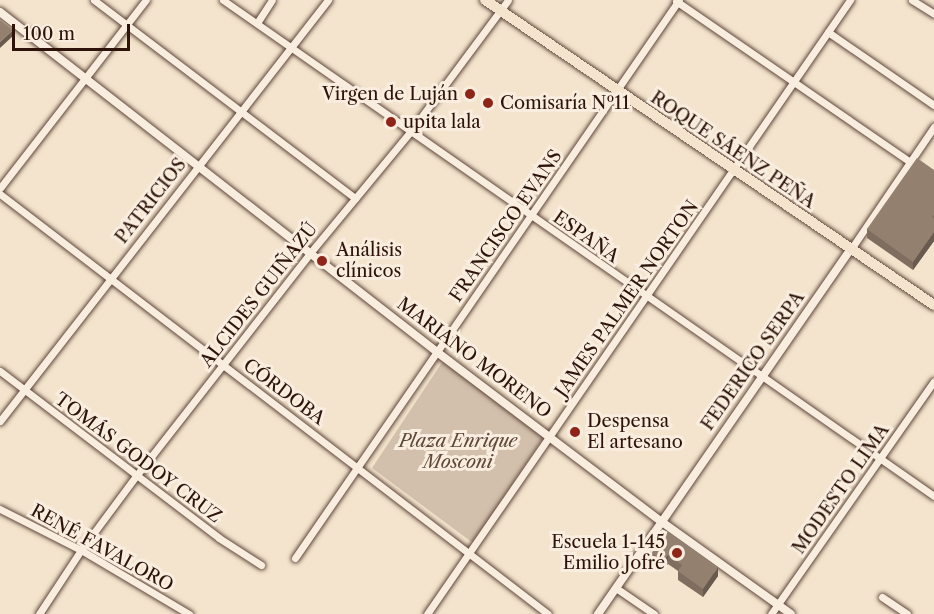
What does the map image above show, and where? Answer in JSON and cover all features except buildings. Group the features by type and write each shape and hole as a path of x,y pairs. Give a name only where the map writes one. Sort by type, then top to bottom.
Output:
{"main road":[{"name":"ROQUE SÁENZ PEÑA","path":"485,0 934,305"}],"street":[{"path":"94,0 355,198"},
{"path":"0,188 146,0"},
{"name":"ESPAÑA","path":"223,0 934,496"},
{"path":"256,23 272,0"},
{"name":"PATRICIOS","path":"0,421 328,0"},
{"name":"ALCIDES GUIÑAZÚ","path":"39,614 81,550 136,476 310,253 410,132 508,0"},
{"name":"JAMES PALMER NORTON","path":"427,614 850,0"},
{"path":"912,0 934,14"},
{"path":"676,1 910,162"},
{"name":"FRANCISCO EVANS","path":"295,558 531,217 676,1"},
{"name":"MARIANO MORENO","path":"0,12 199,164 437,352 662,522 791,614"},
{"path":"828,32 934,105"},
{"name":"FEDERICO SERPA","path":"598,614 934,127"},
{"name":"CÓRDOBA","path":"0,194 549,614"},
{"name":"TOMÁS GODOY CRUZ","path":"0,371 219,538 261,565"},
{"name":"MODESTO LIMA","path":"771,614 934,381"},
{"name":"RENÉ FAVALORO","path":"0,509 81,550 189,614"},
{"path":"616,588 654,614"},
{"path":"882,597 907,614"}],"green space":[{"name":"Plaza Enrique Mosconi","path":"443,361 544,437 473,543 372,468"}],"place":[{"name":"Virgen de Luján","path":"470,94"},
{"name":"Comisaría Nº11","path":"488,103"},
{"name":"upita lala","path":"391,122"},
{"name":"Análisis clínicos","path":"322,261"},
{"name":"Despensa El artesano","path":"575,432"},
{"name":"Escuela 1-145 Emilio Jofré","path":"677,553"}]}
